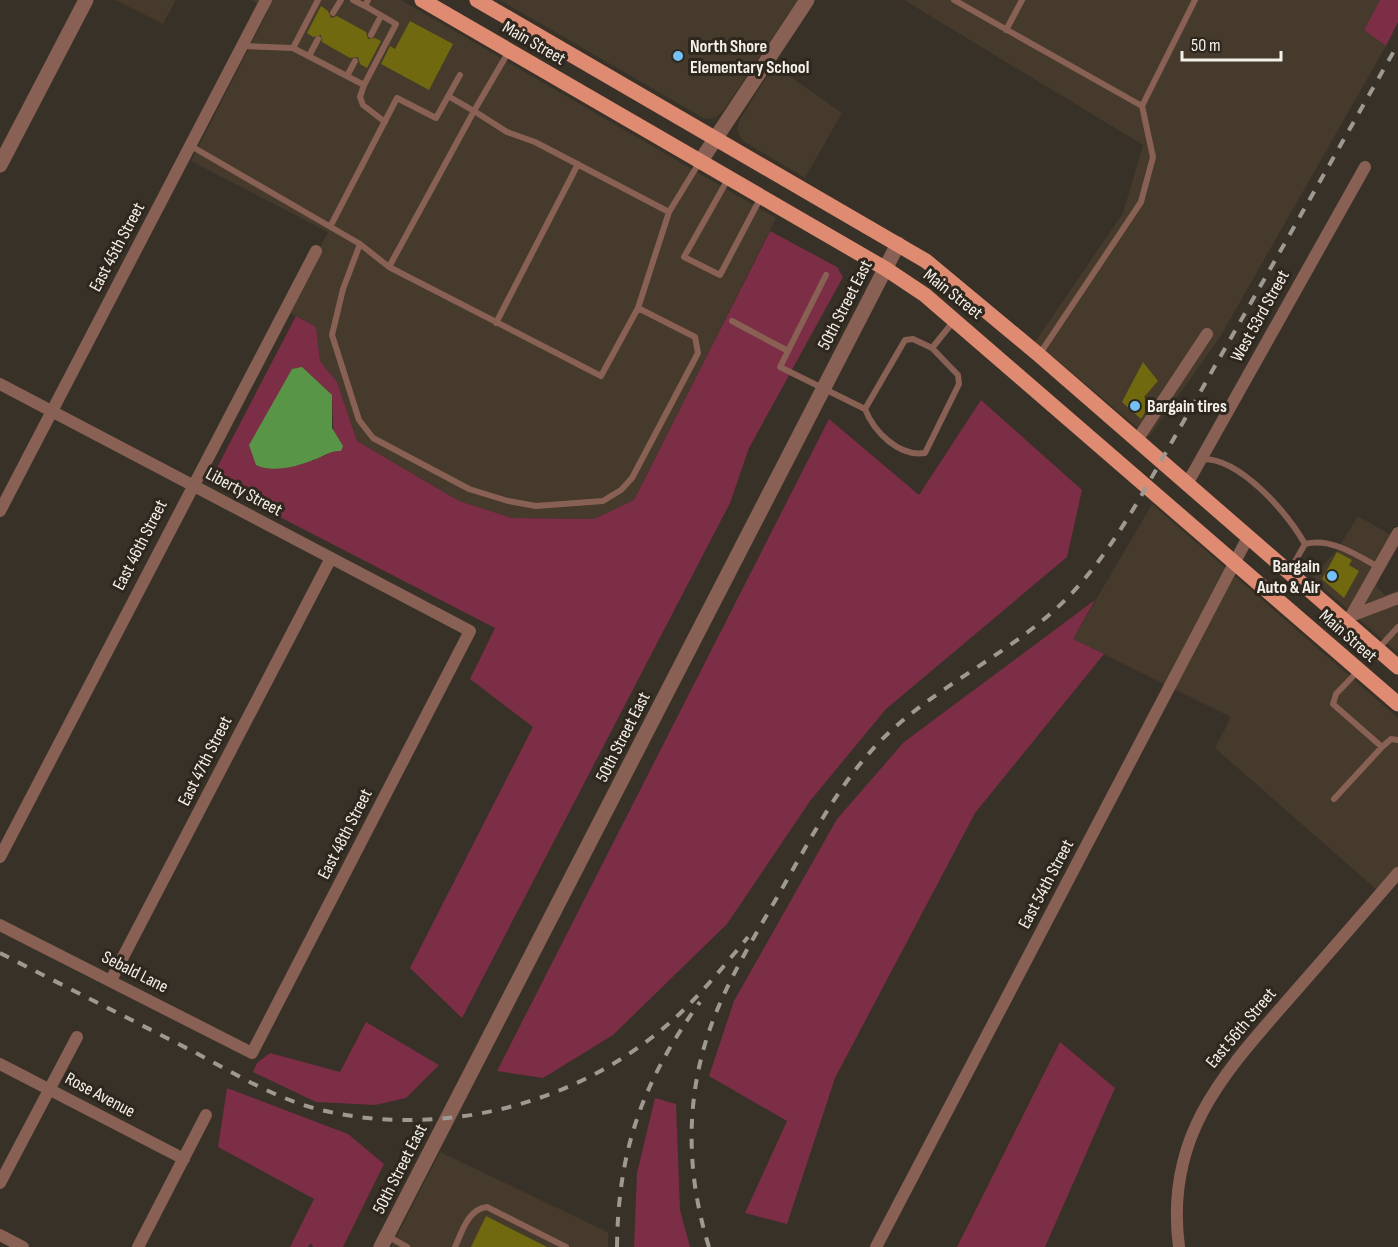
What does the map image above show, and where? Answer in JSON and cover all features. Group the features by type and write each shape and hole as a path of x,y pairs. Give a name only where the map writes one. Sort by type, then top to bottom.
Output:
{"main road":[{"name":"Main Street","path":"422,0 886,269 956,319 1398,704"},
{"name":"Main Street","path":"477,0 898,244 954,282 1289,573 1349,620 1377,650 1398,668"}],"street":[{"path":"0,165 86,0"},
{"name":"East 45th Street","path":"0,511 266,0"},
{"path":"700,162 807,0"},
{"name":"West 53rd Street","path":"1187,484 1365,167"},
{"name":"50th Street East","path":"384,1241 898,244"},
{"name":"East 46th Street","path":"0,857 316,251"},
{"path":"1137,440 1207,334"},
{"name":"Liberty Street","path":"0,384 470,631"},
{"path":"1349,620 1398,534"},
{"name":"East 54th Street","path":"876,1247 1248,537"},
{"name":"East 47th Street","path":"111,980 331,558"},
{"path":"1349,620 1397,600"},
{"name":"East 48th Street","path":"252,1053 470,631"},
{"name":"East 56th Street","path":"1178,1242 1178,1187 1188,1143 1217,1085 1398,873"},
{"name":"Sebald Lane","path":"0,925 252,1053"},
{"path":"0,1183 77,1037"},
{"name":"Rose Avenue","path":"0,1064 184,1159"},
{"path":"138,1247 206,1115"},
{"path":"0,1235 23,1247"}],"lane":[{"path":"293,48 318,0"},
{"path":"333,13 340,0"},
{"path":"353,0 366,3 381,16 396,24 363,85 360,97 363,105 385,122"},
{"path":"954,0 1142,106"},
{"path":"1006,30 1022,0"},
{"path":"1039,355 1141,202 1153,157 1142,106 1195,0"},
{"path":"371,35 381,16"},
{"path":"309,56 318,39"},
{"path":"242,46 293,48 363,85"},
{"path":"389,267 426,195 509,51"},
{"path":"347,76 355,61"},
{"path":"331,225 397,98 436,118 460,75"},
{"path":"448,96 507,132 535,142 669,212"},
{"path":"191,146 331,225 389,267 601,376 638,308 669,212 700,162"},
{"path":"496,322 578,164"},
{"path":"728,178 684,256 720,275 761,197"},
{"path":"360,244 343,289 332,335 359,420 373,438 469,489 507,501 536,506 603,501 621,490 632,478 698,353 695,337 638,308"},
{"path":"826,275 780,367 865,409 870,422 887,440 916,454 925,453 959,384 958,375 932,348 913,339 905,340 865,409"},
{"path":"932,348 956,319"},
{"path":"732,321 788,351"},
{"path":"1201,459 1225,463 1238,471 1291,520 1305,544"},
{"path":"1289,573 1305,544 1317,541 1340,548 1379,567"},
{"path":"1377,650 1398,628"},
{"path":"1392,634 1398,639"},
{"path":"1359,670 1336,694 1333,704 1382,747"},
{"path":"1334,800 1382,747 1391,739 1398,740"},
{"path":"455,1247 468,1220 476,1211 487,1207 566,1247"},
{"path":"384,1241 407,1247"}],"shaded area":[{"path":"115,0 176,0 163,24"},
{"path":"252,0 401,0 776,218 634,500 594,519 512,518 459,501 357,441 337,382 320,361 316,327 288,312 328,232 191,161 268,11"},
{"name":"North Shore Elementary School","path":"500,0 798,0 723,111 715,118 705,119"},
{"path":"904,0 1380,0 1364,30 1386,46 1220,337 1149,437 1035,342 1123,213 1143,145"},
{"path":"1380,0 1398,0 1398,22 1386,46 1364,30"},
{"path":"774,65 842,113 805,178 743,141 737,131 739,121"},
{"path":"770,231 837,267 843,277 749,448 730,503 462,1018 410,968 533,727 470,679 495,628 210,481 296,316 316,327 320,361 337,382 357,441 459,501 512,518 594,519 634,500","holes":["332,395 334,451 312,461"]},
{"path":"302,367 332,395 332,428 343,446 341,451 292,467 269,469 256,465 249,445 292,369"},
{"path":"981,400 1082,490 1067,557 886,709 810,801 727,924 613,1035 543,1078 497,1071 829,419 919,495"},
{"path":"1152,504 1398,718 1398,881 1385,897 1215,748 1231,717 1073,639"},
{"path":"1358,516 1398,539 1398,546 1376,586 1385,595 1398,590 1398,653 1312,578 1337,550"},
{"path":"1095,600 1073,639 1104,654 975,813 835,1078 787,1224 745,1213 787,1121 709,1076 734,1001 837,819 904,742"},
{"path":"366,1022 439,1065 406,1098 375,1105 316,1102 253,1072 257,1063 270,1053 340,1072"},
{"path":"1060,1042 1115,1088 1045,1247 957,1247"},
{"path":"227,1088 348,1134 384,1164 343,1247 313,1247 311,1243 308,1247 290,1247 314,1199 218,1147"},
{"path":"655,1098 676,1104 680,1210 690,1247 634,1247 637,1173"},
{"path":"440,1152 608,1232 608,1247 391,1247"}],"building":[{"path":"321,6 328,11 331,18 337,16 366,32 368,39 375,38 381,41 367,68 360,64 358,57 350,58 322,42 321,35 313,37 307,33"},
{"path":"410,21 453,44 429,90 381,64 390,46 395,49"},
{"path":"1143,362 1158,381 1144,397 1151,403 1141,419 1122,402"},
{"path":"1337,552 1352,560 1349,565 1359,571 1344,598 1322,579"},
{"path":"486,1216 547,1247 471,1247"}],"railway":[{"path":"709,1247 695,1187 692,1157 694,1097 707,1037 718,1008 760,926 835,798 877,744 930,699 1043,620 1072,593 1109,547 1140,498 1398,44"},
{"path":"0,953 286,1099 317,1109 361,1117 405,1120 450,1118 494,1111 538,1099 579,1082 618,1061 681,1013 748,937"},
{"path":"617,1247 622,1178 637,1117 663,1060 700,1002"}],"place":[{"name":"North Shore Elementary School","path":"678,56"},
{"name":"Bargain tires","path":"1135,406"},
{"name":"Bargain Auto & Air","path":"1332,576"}]}
